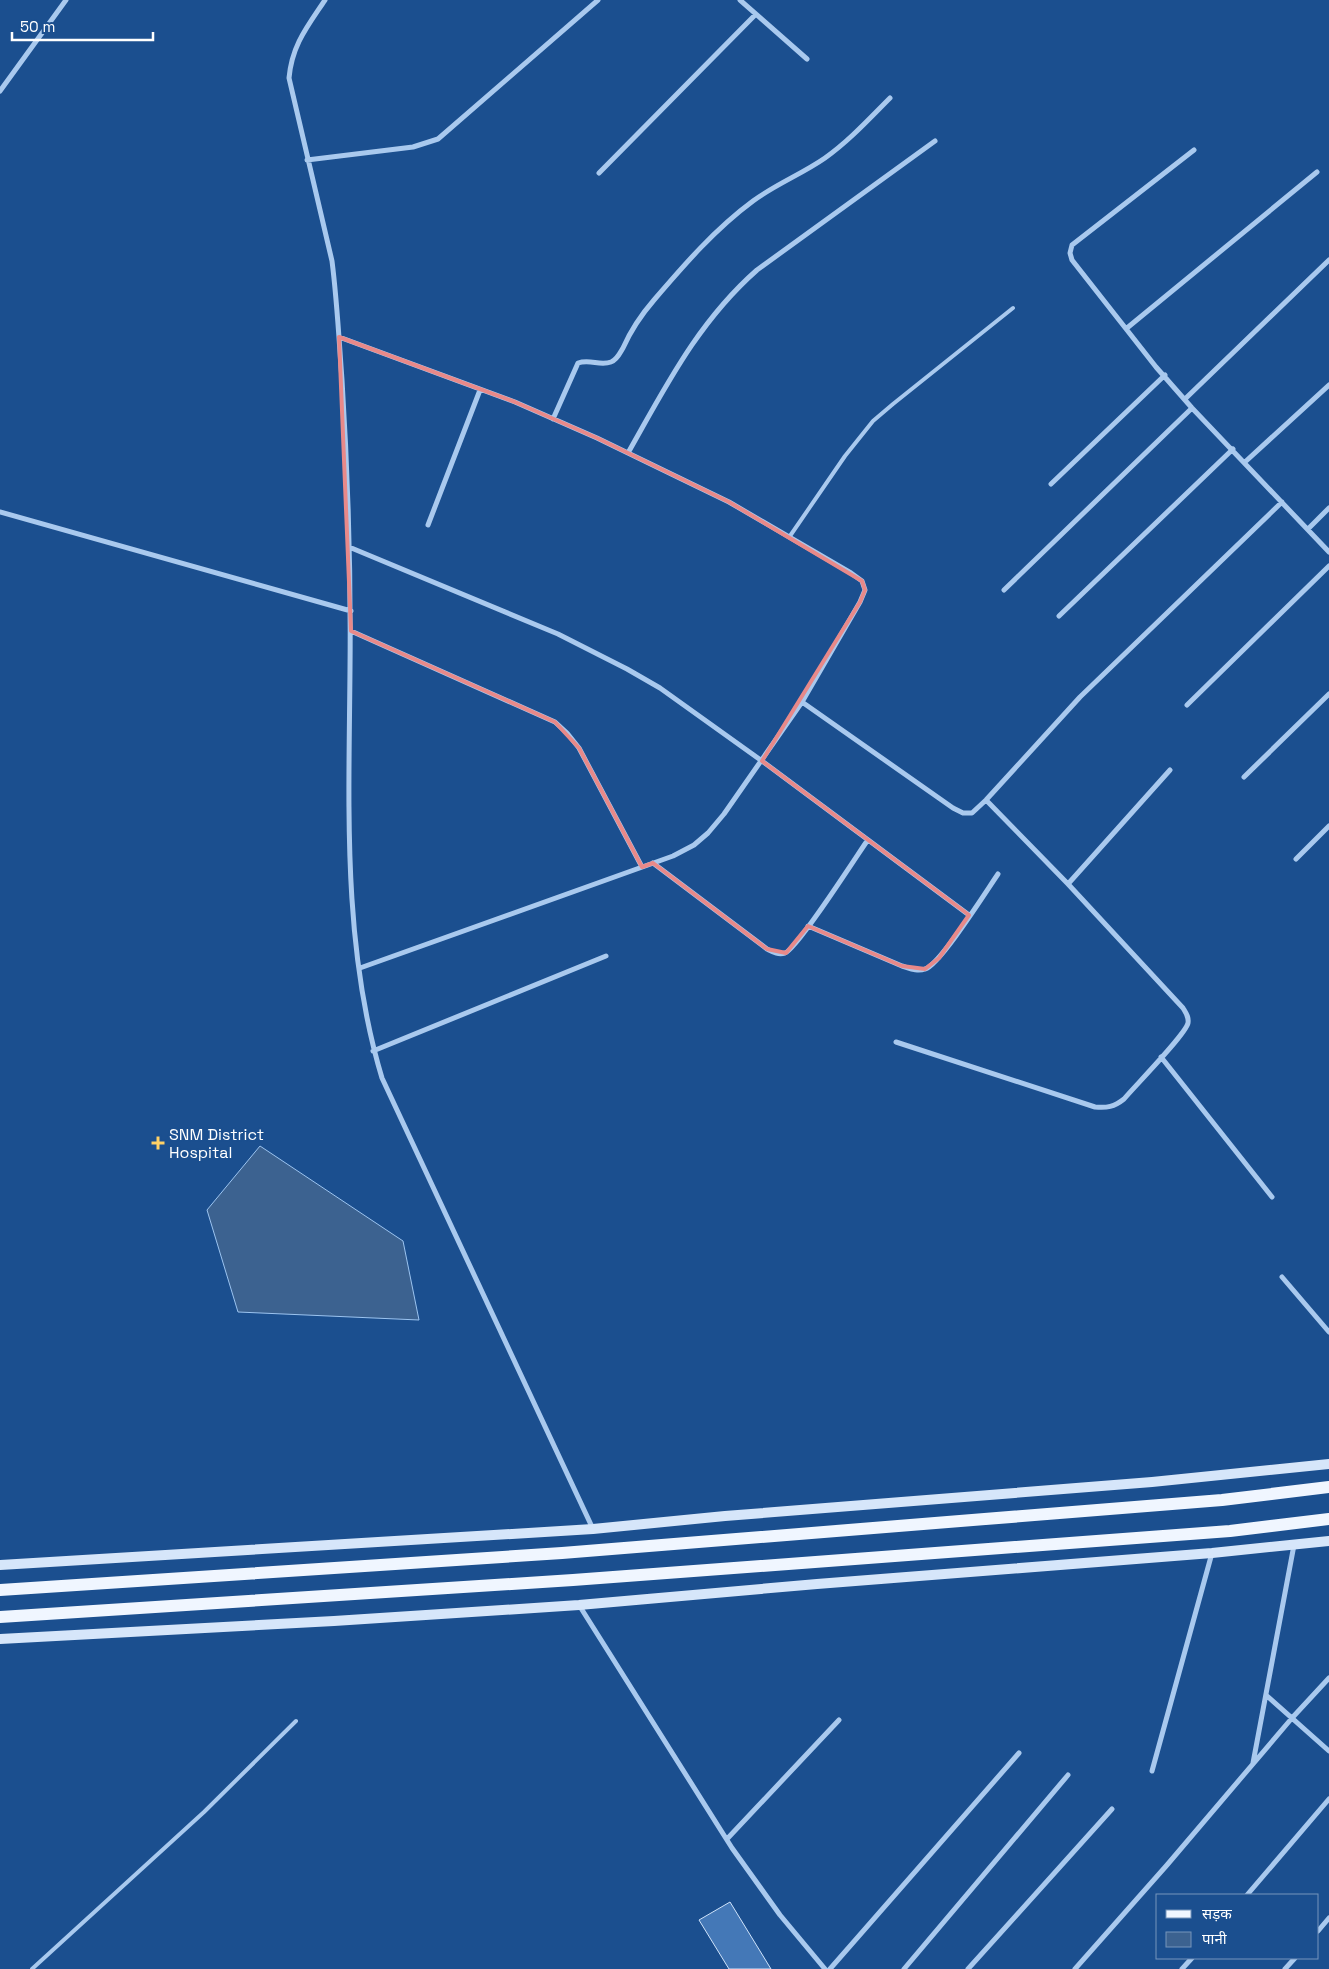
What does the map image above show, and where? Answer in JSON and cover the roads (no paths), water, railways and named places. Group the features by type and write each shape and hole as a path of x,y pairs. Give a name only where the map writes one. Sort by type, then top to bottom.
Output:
{"main road":[{"path":"0,1566 593,1529 1329,1464"},
{"path":"0,1590 562,1553 1222,1500 1329,1487"},
{"path":"0,1617 573,1580 1230,1531 1329,1519"},
{"path":"0,1639 324,1622 579,1605 826,1583 1212,1553 1329,1541"}],"street":[{"path":"0,91 66,0"},
{"path":"325,0 302,36 291,60 289,78 332,261 339,337 346,442 351,611 350,852 354,921 363,1000 374,1051 385,1086 593,1529"},
{"path":"307,160 413,147 438,139 598,0"},
{"path":"740,0 807,59"},
{"path":"599,173 756,14"},
{"path":"553,419 578,363 586,360 606,363 613,362 619,356 632,329 644,312 712,236 752,201 837,150 890,98"},
{"path":"628,453 691,344 715,312 738,287 757,270 935,141"},
{"path":"1194,150 1072,245 1070,253 1072,260 1164,376 1192,408 1329,552"},
{"path":"1126,328 1317,172"},
{"path":"1185,399 1329,260"},
{"path":"339,337 553,419 697,485 790,536 857,577 862,581 866,590 802,702 724,814 708,833 694,845 673,856 360,968"},
{"path":"1051,484 1164,376"},
{"path":"1245,462 1329,385"},
{"path":"428,525 480,390"},
{"path":"1004,590 1192,408"},
{"path":"1059,616 1233,449"},
{"path":"802,702 953,808 963,813 972,813 1080,697 1282,502"},
{"path":"1308,529 1329,508"},
{"path":"0,512 351,611"},
{"path":"349,547 558,634 660,688 762,761 867,841 969,915"},
{"path":"1187,705 1329,566"},
{"path":"351,631 555,722 567,733 578,748 642,867"},
{"path":"1244,777 1329,694"},
{"path":"1068,884 1170,770"},
{"path":"896,1042 1095,1107 1107,1108 1117,1105 1124,1100 1185,1031 1188,1023 1187,1015 1183,1008 1068,884 986,800"},
{"path":"1296,859 1329,826"},
{"path":"653,863 766,949 776,954 786,953 794,946 867,841"},
{"path":"808,926 902,966 914,970 925,969 939,958 998,874"},
{"path":"374,1051 606,956"},
{"path":"1162,1057 1272,1197"},
{"path":"1282,1277 1329,1332"},
{"path":"1253,1765 1294,1544"},
{"path":"1152,1771 1212,1553"},
{"path":"579,1605 754,1880 825,1969"},
{"path":"1078,1968 1292,1718 1329,1678"},
{"path":"1266,1695 1329,1751"},
{"path":"728,1839 839,1720"},
{"path":"830,1969 1019,1754"},
{"path":"904,1969 1068,1775"},
{"path":"1248,1894 1329,1799"},
{"path":"968,1969 1112,1809"},
{"path":"1319,1930 1329,1918"},
{"path":"1182,1969 1191,1959"},
{"path":"1285,1969 1293,1959"}],"lane":[{"path":"790,536 845,456 873,421 1013,308"},
{"path":"32,1969 204,1812 296,1721"}],"water":[{"path":"260,1146 403,1241 419,1320 238,1312 207,1210"}],"place":[{"name":"SNM District Hospital","path":"158,1143"}]}
